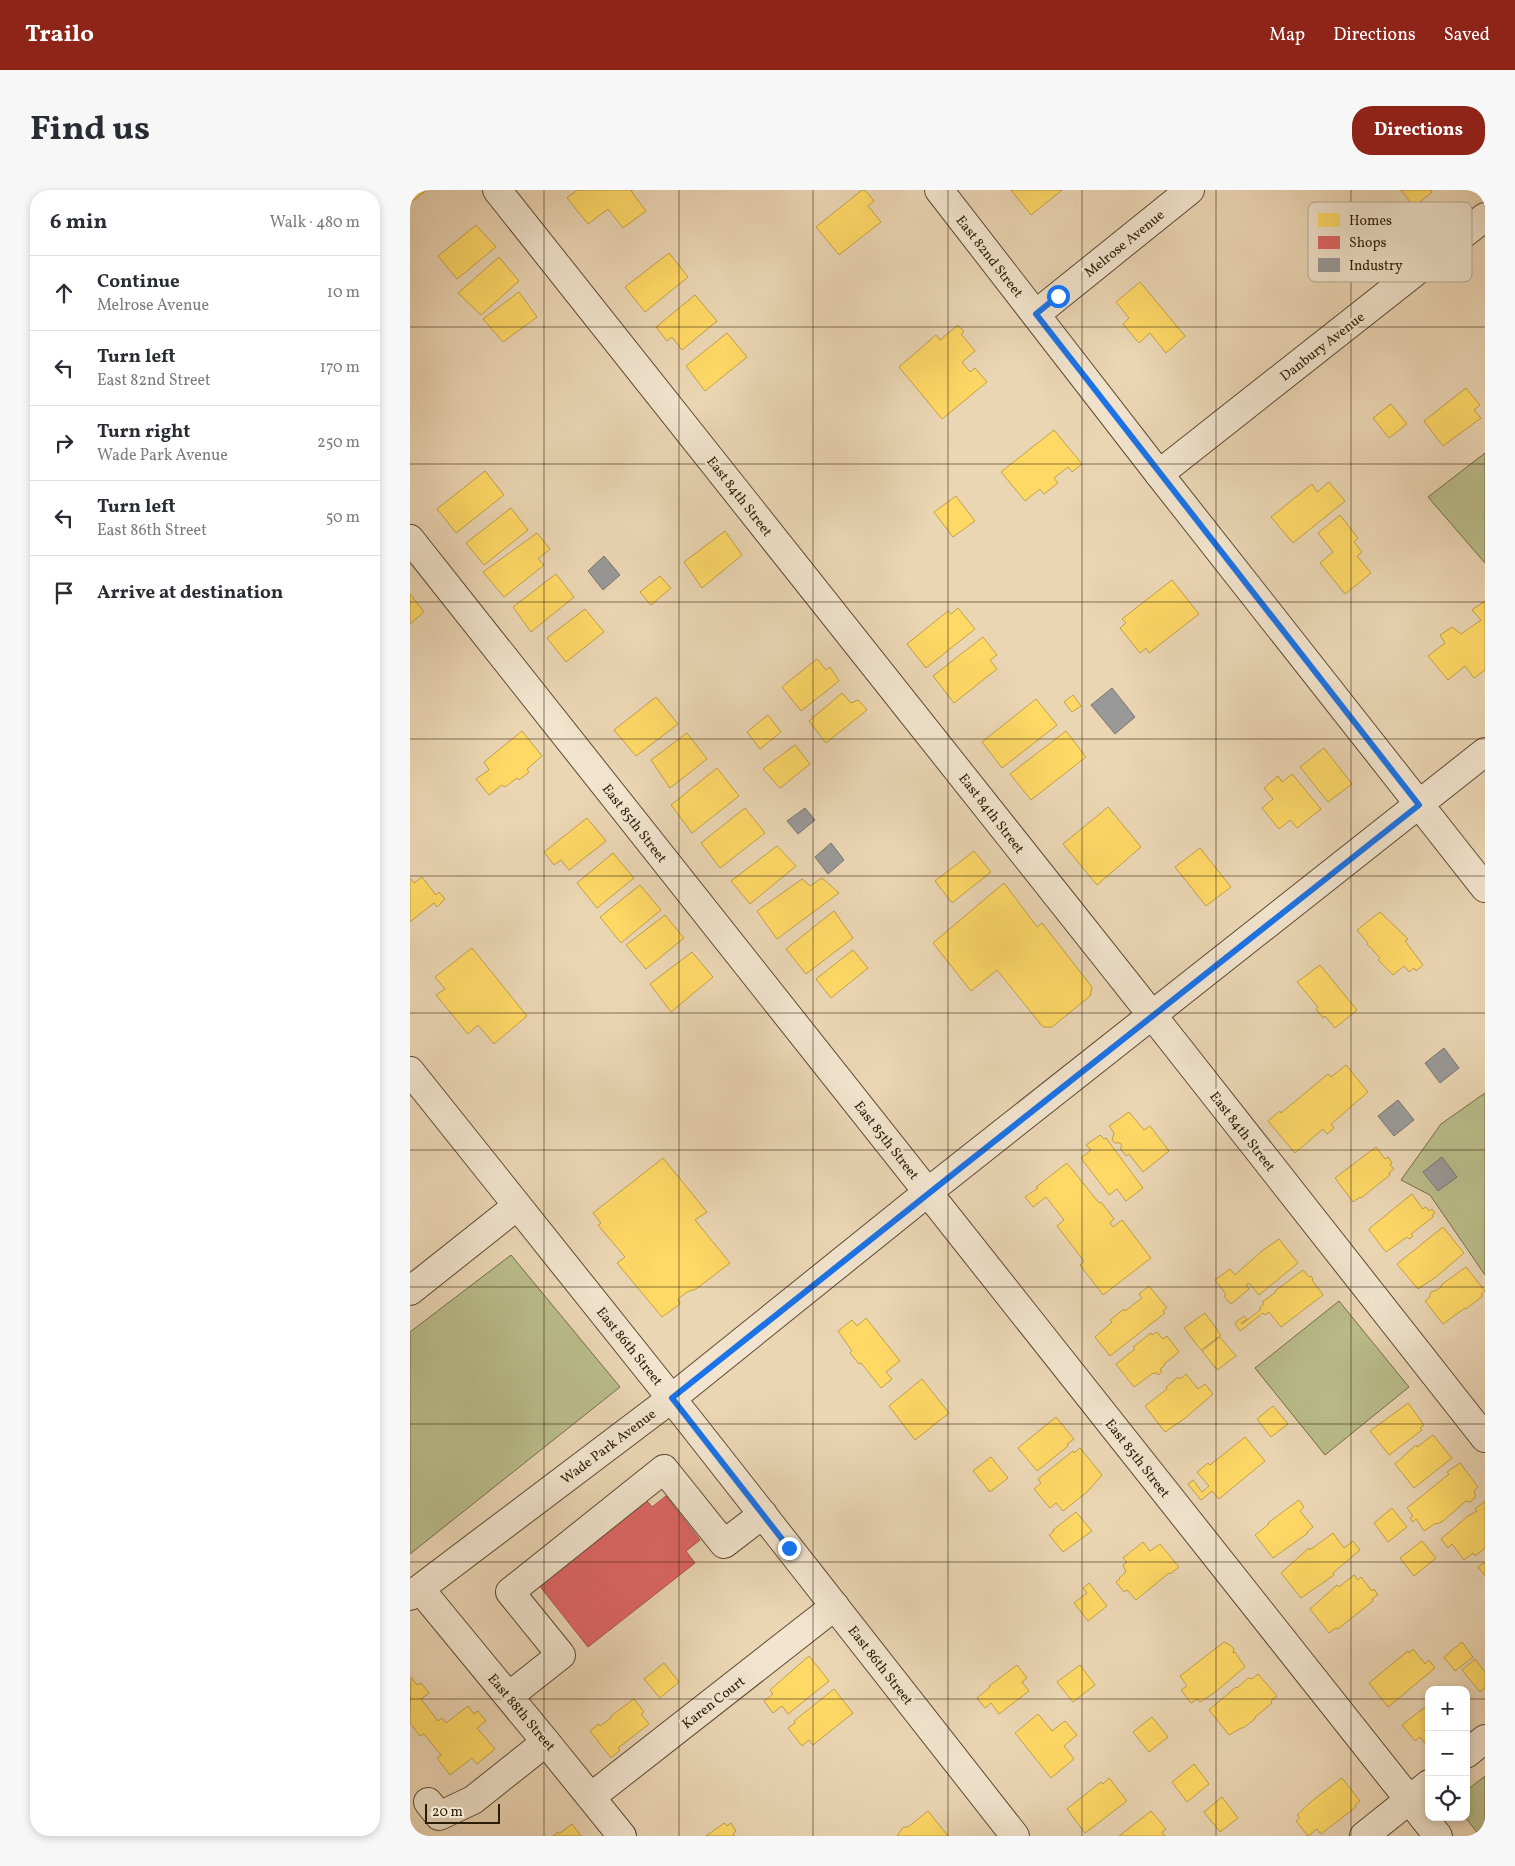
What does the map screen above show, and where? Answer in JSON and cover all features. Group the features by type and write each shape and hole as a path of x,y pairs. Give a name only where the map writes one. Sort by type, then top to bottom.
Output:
{"street":[{"name":"East 84th Street","path":"497,190 1153,1016 1485,1438"},
{"name":"East 82nd Street","path":"939,190 1159,474 1485,888"},
{"name":"Melrose Avenue","path":"1036,314 1190,190"},
{"name":"Danbury Avenue","path":"1472,227 1485,217"},
{"name":"Danbury Avenue","path":"1159,474 1403,282"},
{"name":"East 85th Street","path":"410,539 928,1192 1419,1792 1438,1836"},
{"name":"Wade Park Avenue","path":"415,1593 672,1398 928,1192 1485,752"},
{"name":"East 86th Street","path":"410,1071 672,1398 1015,1836"},
{"path":"410,1291 517,1206"},
{"path":"509,1696 561,1655 510,1592 664,1469 724,1544 763,1514"},
{"name":"East 88th Street","path":"415,1593 509,1696 622,1836"},
{"name":"Karen Court","path":"591,1797 835,1606"},
{"path":"1470,1751 1485,1739"},
{"path":"428,1802 439,1816 472,1800 546,1742"},
{"path":"1364,1836 1419,1792"}],"green space":[{"path":"1485,453 1485,563 1428,497"},
{"path":"1485,1093 1485,1275 1430,1195 1401,1180 1441,1124"},
{"path":"511,1255 620,1387 410,1554 410,1332"},
{"path":"1339,1301 1409,1387 1325,1455 1255,1368"},
{"path":"1485,1776 1485,1836 1480,1836 1468,1821 1470,1821 1470,1788"}],"building: Homes":[{"path":"410,190 427,190 410,203"},
{"path":"577,190 633,190 631,191 646,211 623,228 608,209 588,224 567,198"},
{"path":"862,190 865,190 874,201 868,206 881,222 839,255 816,227"},
{"path":"1011,190 1062,190 1031,215"},
{"path":"1401,190 1431,190 1432,192 1420,202 1410,202"},
{"path":"476,225 496,247 457,279 438,256"},
{"path":"669,253 688,277 645,312 625,287"},
{"path":"499,257 519,281 481,315 458,293"},
{"path":"1140,282 1185,336 1166,353 1150,333 1139,343 1123,324 1129,318 1116,302"},
{"path":"519,292 537,317 503,342 483,319"},
{"path":"695,295 717,321 682,350 672,337 667,341 656,327"},
{"path":"958,325 964,332 961,334 975,351 962,362 970,372 975,368 987,382 942,419 899,367 936,335 940,340"},
{"path":"727,333 747,357 705,391 686,366"},
{"path":"1466,388 1480,405 1474,410 1481,418 1443,446 1424,421"},
{"path":"1391,404 1407,424 1389,438 1373,418"},
{"path":"1054,430 1082,464 1072,472 1068,467 1054,478 1058,483 1044,494 1040,489 1025,501 1001,472"},
{"path":"485,471 504,495 456,533 437,509"},
{"path":"1329,482 1345,501 1293,543 1271,517 1312,484 1317,492"},
{"path":"956,496 975,521 953,537 934,512"},
{"path":"511,508 528,530 484,565 466,543"},
{"path":"1340,515 1358,538 1354,542 1362,552 1357,556 1371,573 1345,594 1320,563 1333,552 1318,533"},
{"path":"725,531 742,555 702,588 684,562"},
{"path":"537,533 550,549 538,559 544,565 504,597 483,572"},
{"path":"556,574 574,597 531,632 513,607"},
{"path":"660,576 671,588 651,605 640,592"},
{"path":"1172,580 1199,614 1149,653 1146,648 1140,653 1120,628 1126,623 1122,619"},
{"path":"410,594 424,612 410,624"},
{"path":"1485,601 1485,670 1474,678 1465,666 1448,680 1428,656 1445,643 1440,635 1452,627 1461,634 1481,620 1472,610"},
{"path":"958,608 975,629 926,668 907,644 948,611 951,614"},
{"path":"585,609 604,632 566,662 547,638"},
{"path":"983,637 997,655 990,660 997,669 954,703 933,676"},
{"path":"817,659 826,670 830,667 839,681 801,711 782,687"},
{"path":"842,693 851,703 858,700 867,710 826,743 809,721"},
{"path":"1073,695 1081,706 1072,712 1064,702"},
{"path":"656,697 678,724 636,756 614,730"},
{"path":"1036,699 1057,725 1002,768 982,742"},
{"path":"768,715 781,732 760,749 747,732"},
{"path":"522,731 542,756 527,769 529,772 519,780 517,778 505,787 502,785 489,795 476,779 489,770 484,762"},
{"path":"1066,731 1086,757 1031,800 1010,774"},
{"path":"687,733 707,759 670,788 651,760"},
{"path":"795,745 810,764 780,788 763,769"},
{"path":"1324,748 1352,784 1328,802 1300,767"},
{"path":"717,768 739,796 692,833 671,805"},
{"path":"1292,774 1321,809 1297,828 1290,820 1279,829 1262,808 1273,799 1264,788 1278,776 1282,782"},
{"path":"1108,807 1141,847 1097,885 1063,844"},
{"path":"745,808 765,833 720,868 701,843"},
{"path":"587,818 606,841 569,870 561,860 554,865 544,852"},
{"path":"777,846 796,866 750,904 731,881"},
{"path":"1200,848 1231,887 1206,906 1175,867"},
{"path":"974,851 991,872 952,903 935,881"},
{"path":"613,853 634,878 597,908 577,883"},
{"path":"422,877 436,895 439,892 445,899 437,907 434,903 410,922 410,878 414,883"},
{"path":"822,878 839,893 777,939 757,911 802,879 810,886"},
{"path":"1004,883 1037,927 1042,923 1092,987 1090,996 1052,1027 1043,1027 997,970 971,991 933,943"},
{"path":"640,885 661,910 621,943 600,917"},
{"path":"834,911 853,938 806,974 786,949"},
{"path":"1380,912 1408,939 1405,941 1423,965 1416,971 1414,968 1409,972 1404,966 1393,975 1378,960 1380,958 1357,930"},
{"path":"665,915 684,938 646,969 626,945"},
{"path":"472,948 527,1016 494,1044 478,1025 468,1034 436,995 445,989 435,977"},
{"path":"853,950 868,968 831,998 816,979"},
{"path":"692,952 713,977 671,1012 650,984"},
{"path":"1320,965 1357,1010 1335,1028 1325,1016 1323,1018 1316,1009 1318,1007 1297,982"},
{"path":"1346,1065 1368,1092 1331,1124 1334,1128 1327,1134 1323,1129 1295,1153 1268,1121 1280,1111 1281,1113 1328,1074 1331,1077"},
{"path":"1129,1112 1144,1130 1150,1126 1169,1151 1143,1172 1129,1154 1126,1156 1120,1148 1122,1146 1120,1143 1115,1143 1112,1140 1114,1133 1109,1126"},
{"path":"1100,1135 1104,1139 1106,1138 1143,1188 1126,1201 1117,1189 1109,1195 1081,1158 1091,1150 1086,1145"},
{"path":"1376,1147 1385,1159 1388,1157 1392,1163 1390,1165 1394,1169 1389,1173 1390,1175 1353,1202 1335,1178"},
{"path":"663,1158 707,1212 695,1220 730,1263 696,1289 687,1292 678,1299 680,1304 662,1317 617,1263 625,1257 598,1225 601,1223 593,1213"},
{"path":"1067,1163 1114,1219 1110,1223 1113,1227 1122,1220 1151,1258 1103,1295 1080,1265 1084,1261 1057,1226 1064,1220 1046,1197 1033,1207 1025,1197"},
{"path":"1412,1194 1423,1209 1426,1207 1429,1211 1432,1209 1435,1213 1432,1215 1433,1217 1411,1234 1413,1236 1409,1239 1407,1237 1386,1252 1369,1230"},
{"path":"1443,1227 1464,1253 1436,1277 1418,1289 1397,1264"},
{"path":"1279,1239 1298,1263 1259,1295 1249,1283 1246,1285 1249,1289 1231,1304 1215,1280 1230,1269 1235,1275"},
{"path":"1466,1267 1485,1291 1481,1294 1483,1296 1443,1324 1425,1301 1429,1298 1431,1292 1437,1290"},
{"path":"1303,1270 1309,1277 1311,1276 1323,1295 1281,1327 1269,1312 1265,1315 1263,1313 1240,1331 1235,1323 1244,1316 1247,1319 1242,1324 1260,1310 1260,1307 1264,1304 1262,1302"},
{"path":"1149,1286 1167,1308 1163,1311 1165,1313 1110,1356 1095,1337 1112,1322 1110,1320 1142,1298 1139,1294"},
{"path":"1205,1313 1221,1335 1201,1350 1184,1328"},
{"path":"866,1318 900,1361 886,1372 892,1379 881,1388 861,1363 859,1364 850,1353 852,1351 838,1331 852,1320 857,1326"},
{"path":"1157,1332 1163,1339 1167,1336 1179,1352 1164,1364 1160,1369 1162,1372 1158,1375 1156,1372 1153,1373 1134,1387 1116,1364 1135,1349 1133,1347 1151,1333 1152,1335"},
{"path":"1220,1337 1236,1356 1217,1370 1202,1351"},
{"path":"1186,1374 1198,1389 1205,1384 1213,1394 1184,1419 1165,1432 1145,1406 1167,1389 1166,1387 1178,1377 1180,1379"},
{"path":"922,1379 949,1413 915,1440 889,1406"},
{"path":"1408,1403 1424,1425 1420,1428 1422,1430 1389,1455 1370,1431"},
{"path":"1273,1406 1288,1424 1271,1437 1257,1419"},
{"path":"1056,1417 1074,1439 1037,1471 1018,1448"},
{"path":"1433,1435 1452,1458 1414,1488 1395,1464 1416,1445 1417,1447"},
{"path":"1245,1437 1265,1461 1219,1499 1212,1491 1201,1500 1188,1484 1193,1480 1202,1492 1209,1486 1197,1472 1208,1463 1210,1465"},
{"path":"1080,1448 1102,1475 1087,1492 1063,1511 1056,1503 1050,1508 1034,1489 1041,1483 1038,1479 1073,1451 1074,1453"},
{"path":"991,1457 1008,1478 990,1492 973,1471"},
{"path":"1460,1463 1478,1487 1474,1491 1475,1498 1470,1502 1466,1501 1443,1521 1424,1531 1416,1519 1413,1522 1410,1518 1413,1516 1407,1508 1449,1474 1447,1472"},
{"path":"1299,1500 1304,1507 1300,1511 1313,1527 1308,1533 1273,1558 1255,1535"},
{"path":"1485,1501 1485,1548 1475,1556 1473,1553 1464,1560 1452,1544 1448,1548 1441,1539 1468,1516 1477,1511 1475,1509"},
{"path":"1392,1508 1407,1527 1388,1542 1374,1523"},
{"path":"1076,1512 1092,1531 1063,1552 1049,1535"},
{"path":"1333,1533 1344,1548 1353,1541 1360,1550 1333,1573 1334,1575 1301,1598 1281,1573 1309,1548 1310,1550"},
{"path":"1422,1541 1436,1558 1414,1576 1400,1558"},
{"path":"1143,1542 1150,1551 1160,1544 1179,1567 1136,1600 1127,1590 1124,1592 1116,1582 1126,1572 1123,1565 1127,1562 1123,1558"},
{"path":"1485,1562 1485,1576 1478,1567"},
{"path":"1354,1575 1358,1580 1361,1577 1372,1591 1374,1589 1378,1595 1338,1629 1336,1628 1329,1633 1310,1609 1337,1585 1339,1587"},
{"path":"1089,1583 1107,1606 1088,1621 1074,1603 1087,1593 1083,1588"},
{"path":"1224,1642 1234,1649 1233,1653 1235,1652 1245,1667 1214,1693 1200,1702 1197,1699 1191,1703 1181,1690 1187,1686 1180,1676"},
{"path":"1462,1642 1473,1657 1455,1671 1444,1657"},
{"path":"1413,1649 1425,1664 1429,1660 1435,1668 1388,1707 1369,1683"},
{"path":"809,1656 829,1681 788,1714 782,1706 773,1713 764,1701 773,1694 770,1690"},
{"path":"1475,1659 1485,1672 1485,1688 1480,1692 1462,1670"},
{"path":"664,1663 679,1682 660,1698 644,1679"},
{"path":"1017,1665 1027,1678 1022,1682 1029,1691 999,1714 991,1703 985,1708 977,1698 989,1686"},
{"path":"1080,1665 1095,1685 1073,1702 1057,1682"},
{"path":"1258,1674 1277,1696 1255,1719 1229,1735 1209,1710 1248,1678 1252,1679"},
{"path":"411,1677 417,1685 421,1683 429,1693 421,1699 438,1721 442,1718 446,1723 468,1706 474,1714 478,1711 486,1721 477,1728 495,1749 477,1764 472,1758 450,1775 437,1758 441,1755 424,1734 420,1736 410,1723"},
{"path":"834,1689 853,1713 813,1745 809,1740 802,1746 788,1728"},
{"path":"634,1699 644,1712 641,1714 649,1724 618,1748 620,1750 611,1758 590,1731 611,1718 611,1716"},
{"path":"1425,1707 1425,1743 1420,1737 1415,1741 1402,1725"},
{"path":"1038,1714 1052,1731 1065,1721 1077,1735 1064,1746 1074,1759 1051,1778 1015,1733"},
{"path":"1152,1717 1168,1737 1149,1752 1133,1732"},
{"path":"1194,1764 1209,1784 1187,1802 1172,1782"},
{"path":"1109,1778 1127,1801 1085,1833 1067,1809 1101,1782 1103,1784"},
{"path":"1342,1778 1360,1801 1355,1805 1356,1807 1321,1834 1317,1829 1308,1836 1296,1821 1300,1818 1297,1815"},
{"path":"1222,1797 1238,1818 1220,1832 1204,1812"},
{"path":"928,1811 948,1836 897,1836 904,1827 908,1827"},
{"path":"1151,1811 1166,1829 1162,1832 1165,1836 1119,1836"},
{"path":"724,1823 727,1826 731,1823 736,1831 733,1834 735,1836 706,1836"},
{"path":"572,1824 581,1836 553,1836 558,1832 559,1834"}],"building: Shops":[{"path":"643,1496 652,1507 666,1496 700,1540 686,1551 695,1563 588,1647 535,1580"}],"building: Industry":[{"path":"604,556 620,575 603,590 588,571"},
{"path":"1112,688 1135,717 1115,734 1091,705"},
{"path":"805,808 815,820 798,834 787,821"},
{"path":"831,843 844,860 828,874 815,857"},
{"path":"1444,1048 1459,1068 1440,1083 1425,1063"},
{"path":"1398,1100 1414,1120 1394,1136 1378,1116"},
{"path":"1442,1157 1457,1177 1438,1191 1423,1172"}],"route":[{"path":"789,1548 672,1398 928,1192 1419,805 1036,314 1058,296"}]}
